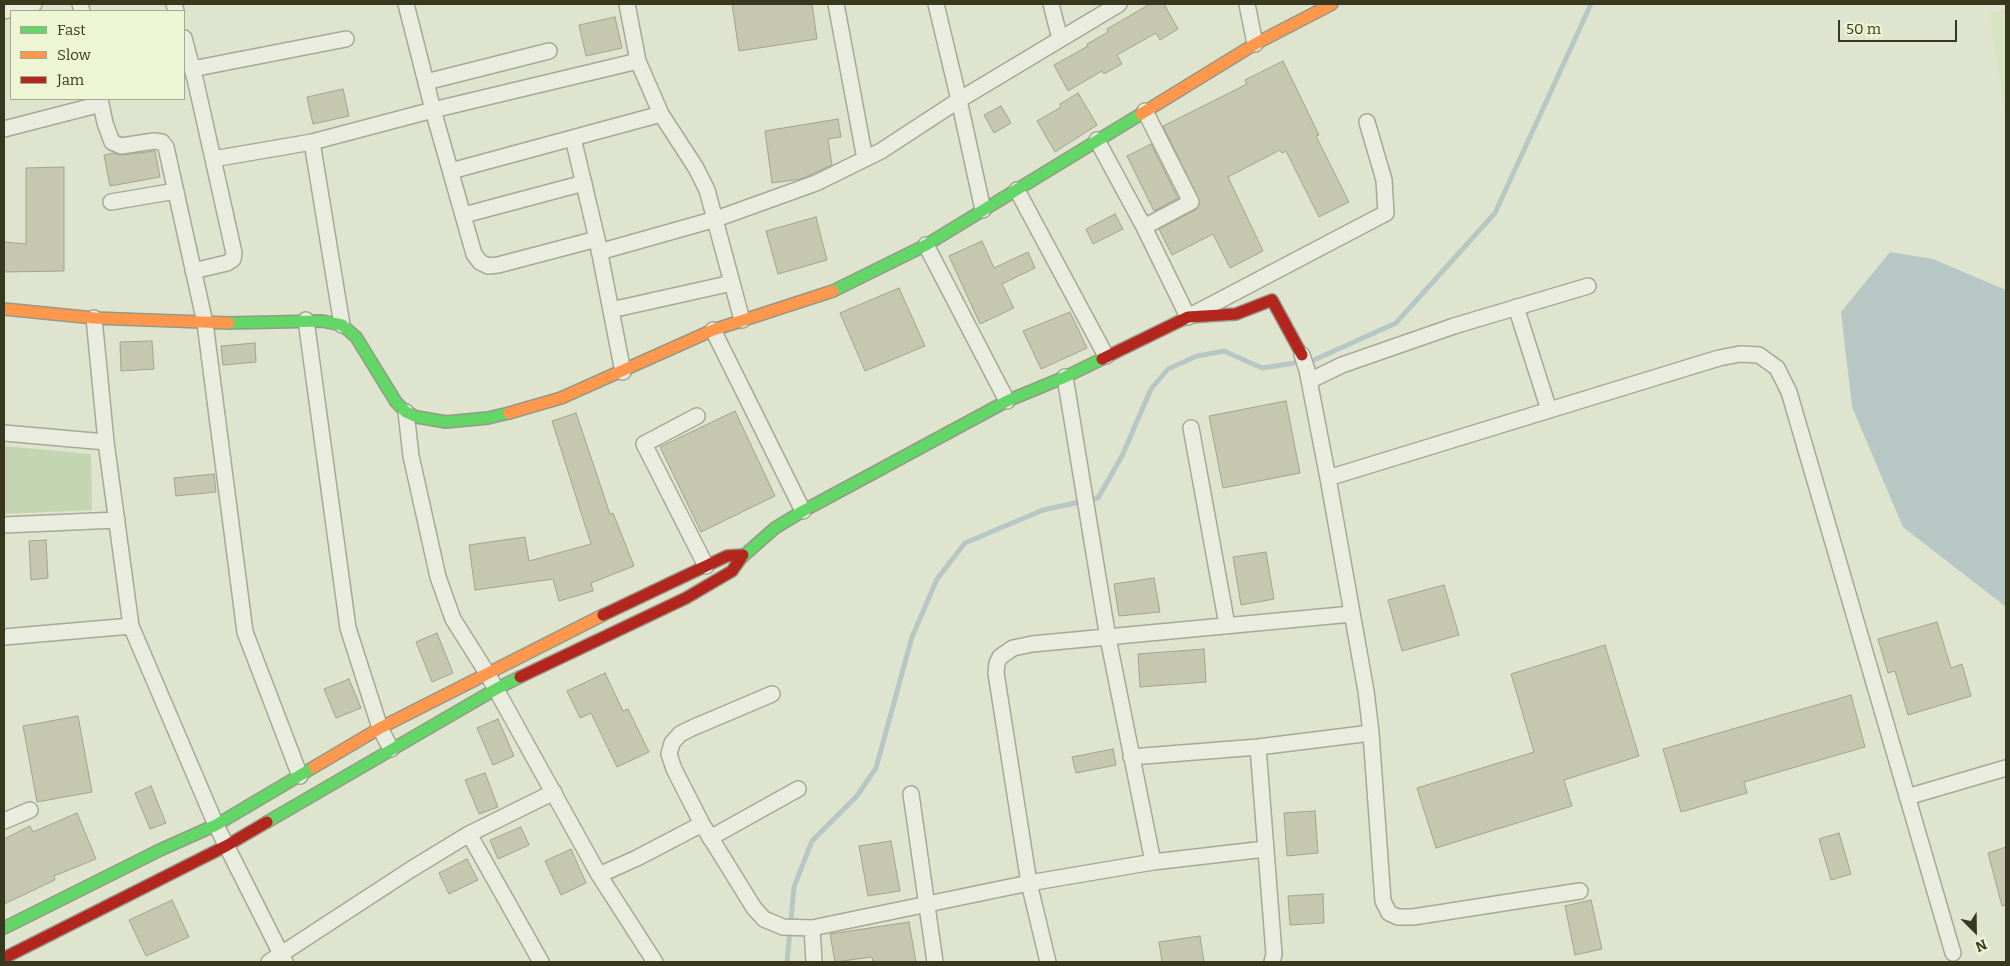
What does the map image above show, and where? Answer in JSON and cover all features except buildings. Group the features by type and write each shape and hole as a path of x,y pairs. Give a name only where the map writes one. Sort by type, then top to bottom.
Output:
{"street":[{"path":"4,11 33,4"},
{"path":"406,4 433,110 474,254 480,262 488,266 598,245 716,219 816,183 865,159 1119,4"},
{"path":"627,4 638,61 661,114 696,168 707,190 742,320"},
{"path":"836,4 865,159"},
{"path":"936,4 959,100 982,210"},
{"path":"1051,4 1060,39"},
{"path":"1247,4 1255,44"},
{"path":"4,309 94,318 204,323 306,320 342,325 356,337 396,402 406,412 436,422 488,418 543,404 623,372 713,330 822,296 926,245 1255,44 1332,4"},
{"path":"192,69 346,39"},
{"path":"185,42 214,159 234,253 233,259 227,263 193,271"},
{"path":"426,82 549,50"},
{"path":"214,159 312,142 433,110 638,61"},
{"path":"4,129 101,102 108,134 112,142 121,146 162,142 166,147 204,323 245,632 300,776"},
{"path":"1144,227 1191,202 1145,111"},
{"path":"451,171 661,114"},
{"path":"4,958 226,846 496,689 686,598 732,571 743,555 775,528 1007,401 1065,377 1188,316 1386,213 1384,180 1367,122"},
{"path":"573,138 598,245 623,372"},
{"path":"1097,140 1144,227 1188,316"},
{"path":"312,142 342,325"},
{"path":"464,215 584,183"},
{"path":"1017,190 1106,356"},
{"path":"111,202 176,191"},
{"path":"926,245 1007,401"},
{"path":"611,310 732,283"},
{"path":"1308,375 1516,307 1588,286"},
{"path":"1188,316 1236,314 1272,300 1302,355 1308,375 1328,478 1371,733 1383,901 1390,913 1398,917 1413,917 1580,891"},
{"path":"1516,307 1549,410"},
{"path":"94,318 106,442 131,626 216,826 278,960 410,870 469,834 554,792"},
{"path":"306,320 348,628 380,728 391,749"},
{"path":"713,330 803,511"},
{"path":"1328,478 1718,358 1740,354 1759,355 1777,368 1789,392 1953,953"},
{"path":"1065,377 1108,638 1153,862"},
{"path":"406,412 410,456 438,577 453,619 487,673 599,875 654,962"},
{"path":"696,416 644,444 706,566"},
{"path":"1191,428 1227,625"},
{"path":"4,433 106,442"},
{"path":"4,525 117,520"},
{"path":"4,928 160,850 216,826 380,728 487,673 727,556 743,555"},
{"path":"1048,962 1029,883 996,673 997,663 1004,652 1013,648 1227,625 1352,614"},
{"path":"4,637 131,626"},
{"path":"772,694 680,734 672,743 669,754 674,769 702,824 754,908 764,919 783,927 809,928 1029,883 1153,862 1265,849"},
{"path":"1131,757 1258,747 1371,733"},
{"path":"1258,747 1274,954 1272,962"},
{"path":"1907,798 2006,768"},
{"path":"710,838 798,789"},
{"path":"911,794 935,962"},
{"path":"4,821 30,810"},
{"path":"599,875 637,858 702,824"},
{"path":"469,834 541,962"},
{"path":"809,928 814,962"}],"green space":[{"path":"2006,9 2006,124 1990,14"},
{"path":"4,446 91,454 92,510 4,514"}],"shaded area":[{"path":"1890,252 1933,259 2006,290 2006,607 1903,527 1852,407 1841,312"}],"waterway":[{"path":"787,962 794,887 812,841 857,796 876,768 912,637 937,579 965,543 1043,510 1098,498 1122,456 1151,389 1168,369 1197,356 1224,351 1262,368 1314,360 1396,323 1495,213 1591,4"}],"traffic: fast":[{"path":"833,291 926,245 1141,114"},
{"path":"229,323 322,321 342,325 356,337 396,402 406,412 417,417 446,422 488,418 509,413"},
{"path":"741,558 775,528 803,511 1007,401 1065,377 1102,359"},
{"path":"267,822 496,689 520,677"},
{"path":"4,928 160,850 216,825 314,767"}],"traffic: slow":[{"path":"1141,114 1255,44 1332,4"},
{"path":"509,413 561,398 713,330 833,291"},
{"path":"4,309 94,318 229,323"},
{"path":"314,767 380,728 603,615"}],"traffic: jam":[{"path":"1102,359 1188,317 1236,314 1272,300 1302,355"},
{"path":"603,615 727,556 743,555"},
{"path":"520,677 686,598 732,571 741,558"},
{"path":"4,958 226,846 267,822"}]}
